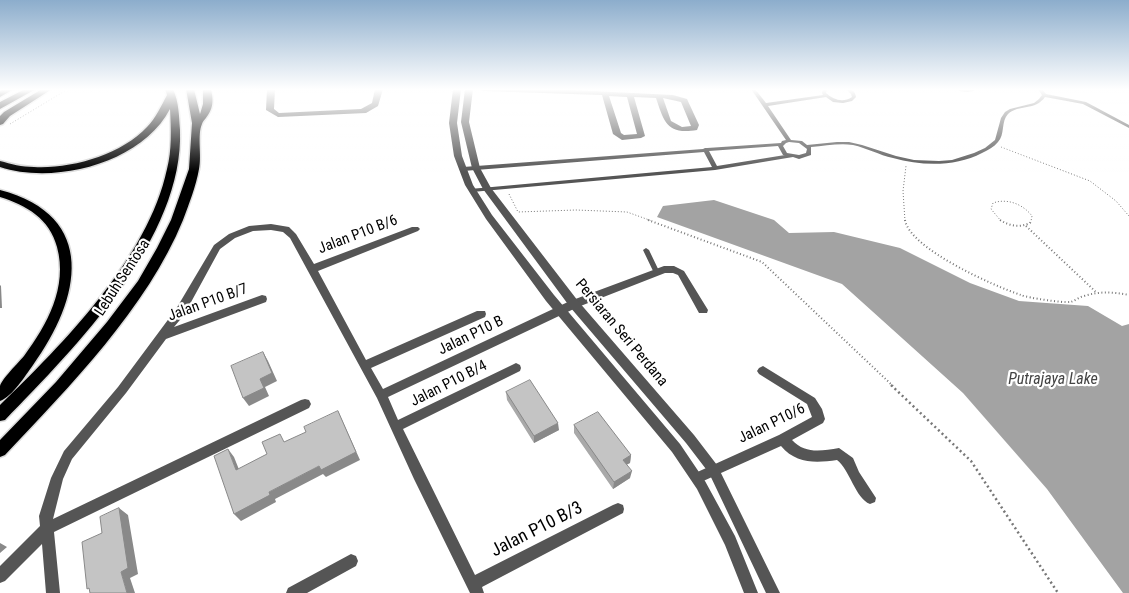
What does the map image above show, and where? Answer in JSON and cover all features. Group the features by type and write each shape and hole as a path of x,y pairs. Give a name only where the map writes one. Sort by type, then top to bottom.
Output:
{"main road":[{"path":"0,164 9,169 32,171 56,170 86,164 116,152 146,134 161,117"},
{"name":"Lebuh Sentosa","path":"0,415 36,380 86,324 116,284 153,221 172,172 175,117"},
{"name":"Lebuh Sentosa","path":"0,450 61,386 100,341 142,284 163,248 187,195 194,169 197,123 196,117"},
{"path":"197,123 203,117"},
{"path":"0,194 30,204 44,214 56,228 68,263 66,286 56,316 28,362 0,395"}],"street":[{"path":"454,117 458,156 472,190 514,252 676,448 697,478 730,541 751,593"},
{"name":"Persiaran Seri Perdana","path":"466,117 465,122 476,168 487,189 574,304 690,439 712,469 773,593"},
{"path":"612,117 617,134 622,138 641,136 636,117"},
{"path":"666,117 668,122 681,129 694,128 695,125 691,117"},
{"path":"53,593 46,516 54,488 68,455 122,390 163,336 180,312 217,247 232,236 252,228 271,227 286,229 293,236 312,269 381,395 418,475 475,588"},
{"name":"Jalan P10 B/6","path":"312,269 415,229"},
{"path":"657,272 669,269 681,272 704,310"},
{"name":"Jalan P10 B","path":"381,395 560,310 657,272"},
{"name":"Jalan P10 B/7","path":"163,336 262,299"},
{"path":"364,366 481,314"},
{"name":"Jalan P10 B/4","path":"396,427 516,368"},
{"name":"Jalan P10/6","path":"697,478 712,469 783,439 819,419 816,409 805,396 763,371"},
{"path":"0,576 47,529 305,404"},
{"path":"783,439 790,448 800,455 839,454 849,462 855,476 870,498"},
{"name":"Jalan P10 B/3","path":"475,588 618,509"},
{"path":"293,593 351,561"}],"lane":[{"path":"772,117 789,140"},
{"path":"463,169 782,144 789,140 798,141 808,146 854,144 906,160 946,162 977,155 997,142 1004,117"},
{"path":"1110,117 1129,127"},
{"path":"782,144 781,150 791,156"},
{"path":"472,190 715,168 791,156 807,156 809,152 808,146"},
{"path":"706,149 715,168"},
{"path":"646,250 657,272"}],"path":[{"path":"4,124 17,117"},
{"path":"994,144 1090,181 1116,202 1129,216"},
{"path":"906,160 903,191 905,223 916,237 946,262 1022,296 1070,302 1109,291 1129,295"},
{"path":"510,187 509,196 518,212 576,210 627,212 762,262 972,461 1058,593"},
{"path":"1026,226 1032,219 1030,212 1023,207 1004,201 996,202 991,206 992,212 1000,220 1013,225 1026,226 1097,293"}],"water":[{"name":"Putrajaya Lake","path":"714,200 774,220 789,233 834,232 900,248 970,283 1019,301 1088,306 1122,326 1129,324 1129,593 1123,593 1047,489 963,393 842,284 657,217 663,206"}],"building":[{"path":"263,352 272,373 260,379 264,388 243,398 231,366"},
{"path":"530,380 558,423 534,436 506,392"},
{"path":"338,411 356,452 321,470 319,466 269,492 270,495 234,514 214,456 228,449 236,470 267,454 262,442 280,434 284,442 306,432 304,427"},
{"path":"598,412 631,455 623,460 632,471 614,482 574,425"},
{"path":"119,508 128,568 121,572 127,593 90,593 89,588 87,589 82,542 102,533 100,517"}]}
